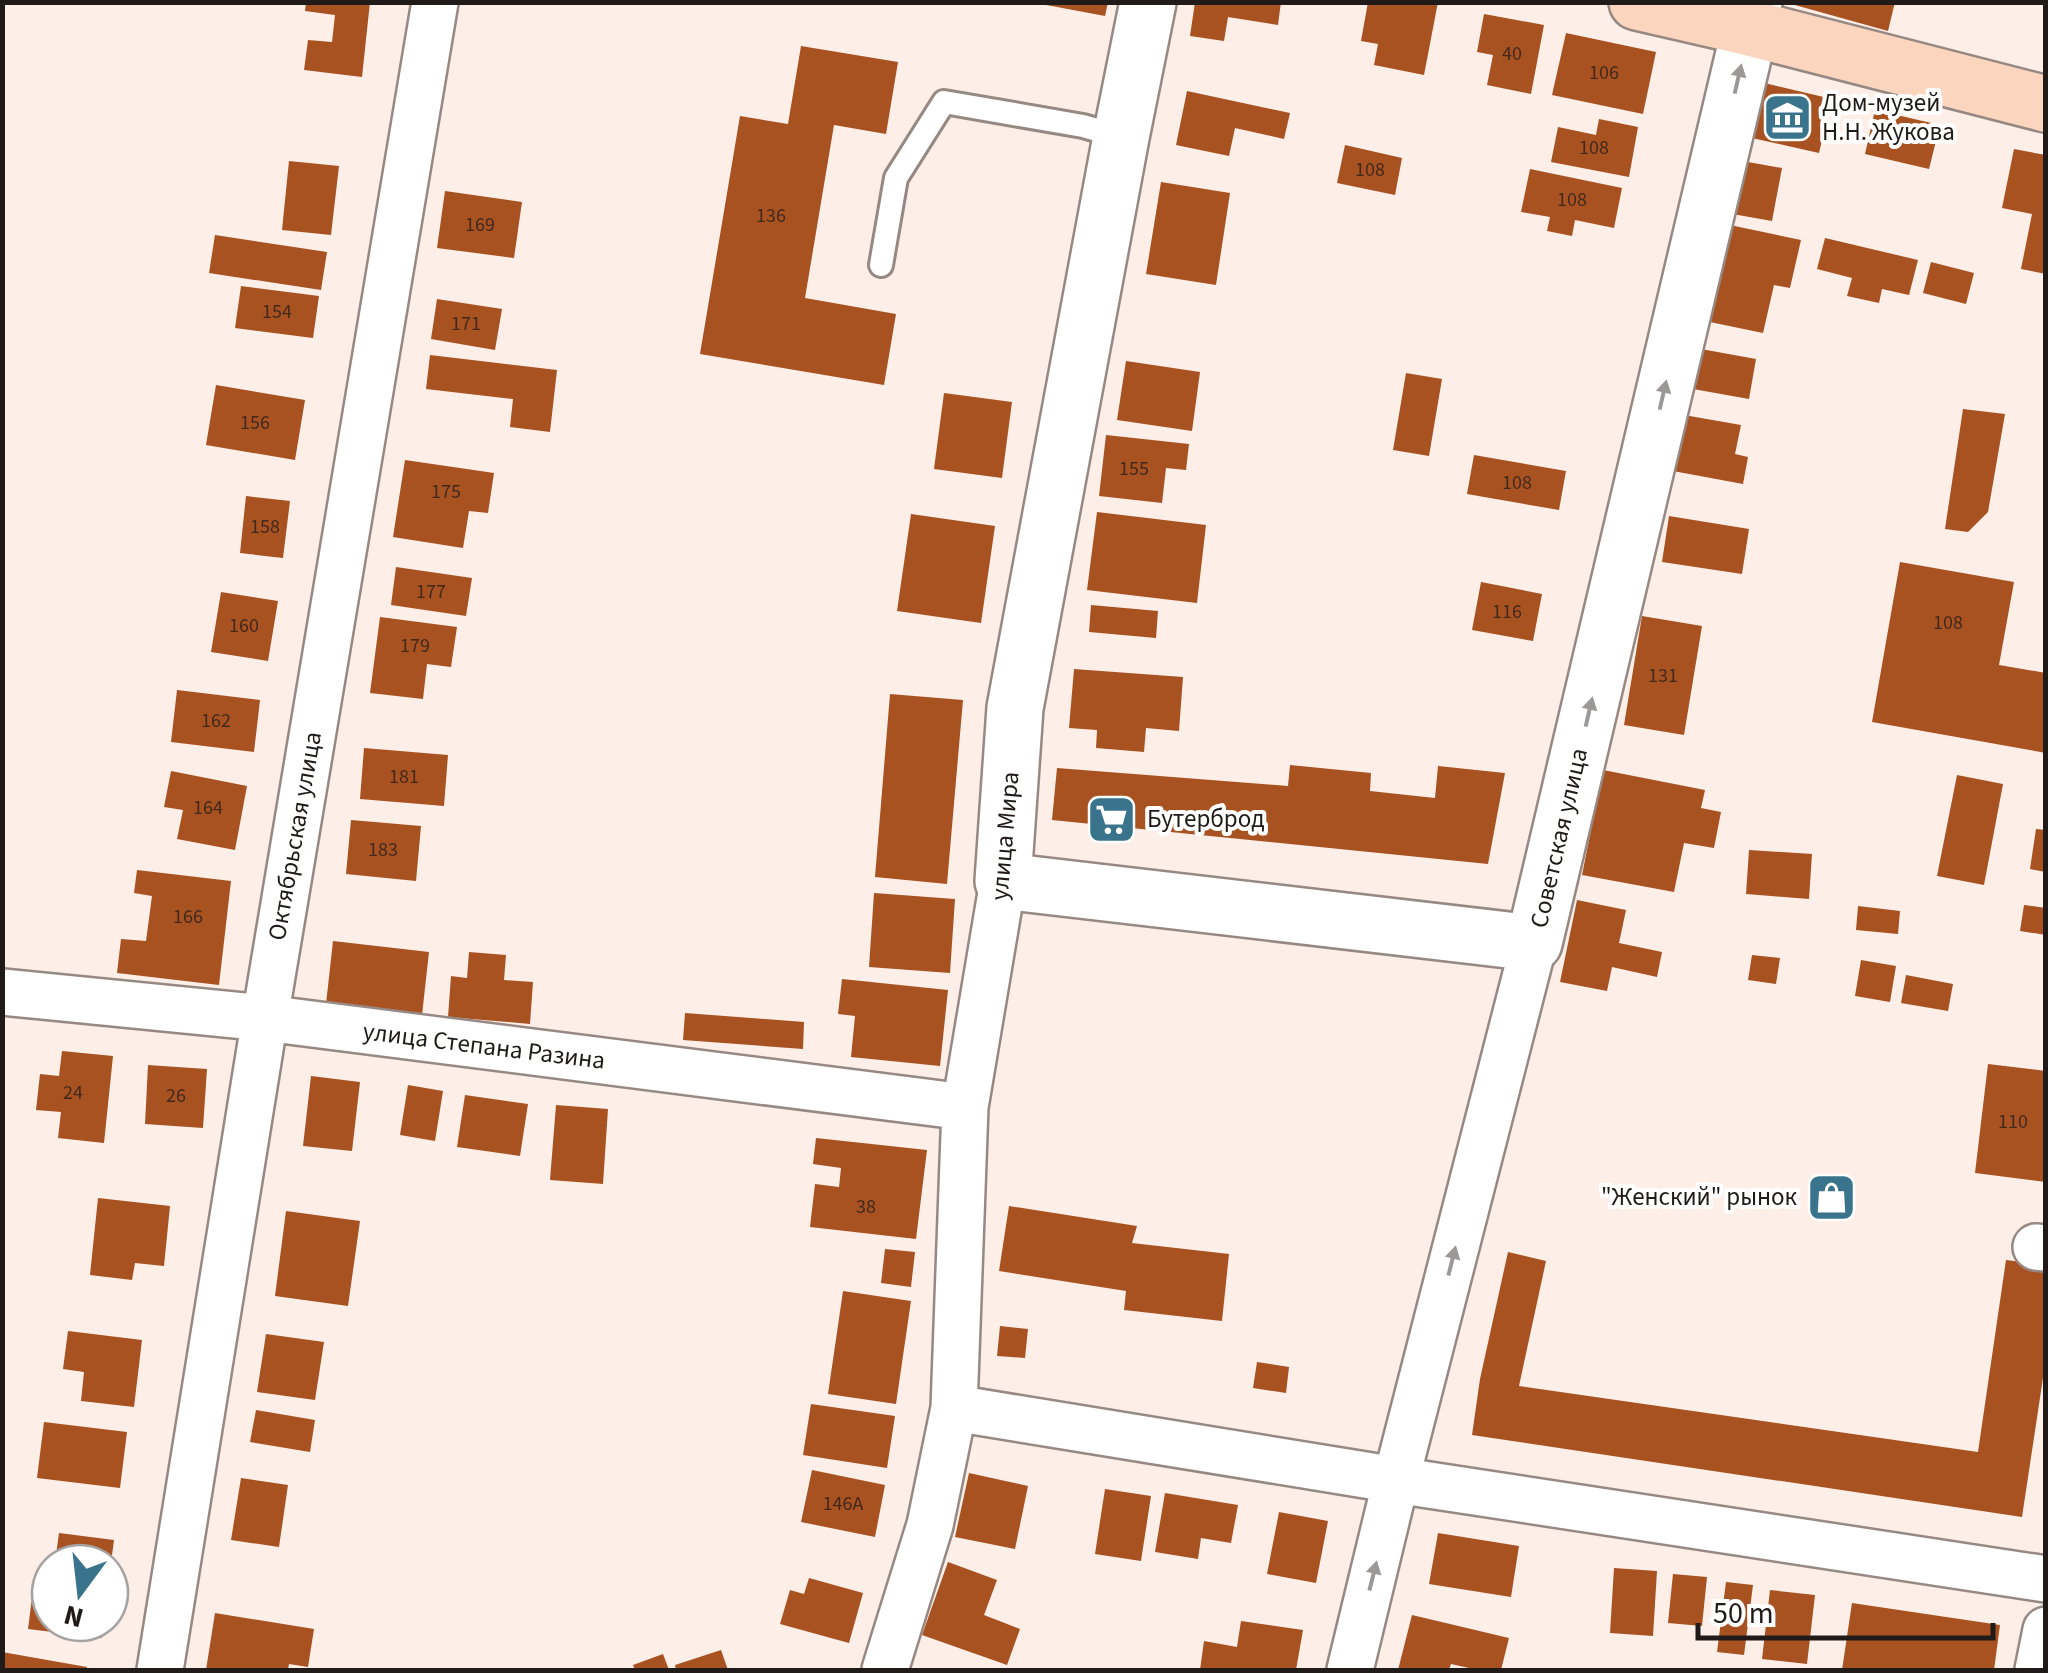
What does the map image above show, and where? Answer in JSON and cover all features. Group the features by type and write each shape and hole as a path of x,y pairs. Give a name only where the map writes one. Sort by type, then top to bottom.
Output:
{"main road":[{"path":"1636,2 1752,15 2046,104"}],"street":[{"name":"Октябрьская улица","path":"160,1670 264,1018 436,2"},
{"name":"улица Мира","path":"885,1670 930,1525 954,1408 965,1107 1003,881 1015,708 1148,2"},
{"name":"Советская улица","path":"1350,1670 1534,943 1752,15"},
{"path":"1003,881 1534,943"},
{"name":"улица Степана Разина","path":"2,992 264,1018 965,1107"},
{"path":"954,1408 2046,1579"},
{"path":"2038,1670 2046,1630"}],"lane":[{"path":"881,265 896,178 944,102 1082,126 1121,137"}],"building":[{"path":"306,2 370,2 362,77 304,70 308,40 332,42 335,15 305,11"},
{"path":"1042,2 1108,2 1105,16"},
{"path":"1195,2 1281,2 1278,25 1228,17 1224,41 1190,36"},
{"path":"1368,2 1438,2 1424,75 1374,65 1378,44 1361,41"},
{"path":"1784,2 1895,2 1888,31"},
{"path":"1484,14 1544,25 1531,94 1487,85 1493,55 1477,52"},
{"path":"1566,33 1656,52 1643,114 1552,95"},
{"path":"801,46 898,62 886,134 834,125 805,298 896,314 884,385 700,354 740,116 788,124"},
{"name":"Дом-музей Н.Н. Жукова","path":"1756,81 1832,99 1819,153 1743,136"},
{"path":"1187,91 1290,113 1284,139 1235,128 1229,156 1176,145"},
{"path":"1875,110 1940,125 1929,169 1865,154"},
{"path":"1599,119 1638,127 1629,177 1551,162 1558,127 1596,135"},
{"path":"1345,145 1402,158 1395,195 1337,183"},
{"path":"2014,149 2046,155 2046,274 2021,269 2032,214 2002,208"},
{"path":"1737,160 1782,168 1772,221 1727,213"},
{"path":"289,161 339,166 331,235 282,230"},
{"path":"1530,169 1622,188 1614,228 1575,220 1572,236 1547,231 1550,217 1521,212"},
{"path":"1161,182 1230,193 1216,285 1146,274"},
{"path":"445,191 522,202 514,258 437,248"},
{"path":"1725,224 1801,240 1790,288 1774,285 1763,333 1705,321"},
{"path":"215,235 327,252 321,290 209,273"},
{"path":"1825,238 1918,260 1909,295 1882,289 1879,303 1847,296 1852,278 1817,269"},
{"path":"1931,262 1974,273 1966,304 1923,293"},
{"path":"241,286 319,296 313,338 235,328"},
{"path":"437,299 502,309 495,350 431,339"},
{"path":"1701,349 1756,359 1749,399 1693,389"},
{"path":"430,355 557,370 550,432 510,427 513,399 426,389"},
{"path":"1126,361 1200,372 1192,431 1117,420"},
{"path":"1406,373 1442,379 1429,456 1393,450"},
{"path":"216,385 305,400 295,460 206,445"},
{"path":"944,393 1012,402 1002,478 934,469"},
{"path":"1963,409 2005,414 1988,512 1968,532 1945,529"},
{"path":"1684,415 1741,425 1735,454 1748,457 1743,484 1673,471"},
{"path":"1106,435 1189,444 1186,470 1166,468 1162,503 1099,496"},
{"path":"1474,455 1566,471 1559,510 1467,494"},
{"path":"405,460 494,473 488,513 469,511 463,548 393,537"},
{"path":"246,496 290,501 283,558 240,553"},
{"path":"1097,512 1206,525 1197,603 1087,590"},
{"path":"911,514 995,526 981,623 897,611"},
{"path":"1669,516 1749,529 1742,574 1662,562"},
{"path":"1900,562 2014,582 1999,665 2046,673 2046,753 1872,722"},
{"path":"396,567 472,578 466,616 391,605"},
{"path":"1481,582 1542,594 1533,641 1472,630"},
{"path":"221,592 278,601 268,661 211,652"},
{"path":"1091,605 1158,611 1156,638 1089,632"},
{"path":"1642,616 1702,626 1684,735 1624,725"},
{"path":"380,617 457,627 451,667 427,664 423,699 370,693"},
{"path":"1074,669 1183,677 1179,731 1146,728 1144,752 1096,748 1097,730 1069,728"},
{"path":"177,690 260,700 254,752 171,742"},
{"path":"890,694 963,700 947,884 875,877"},
{"path":"364,748 448,755 444,806 360,799"},
{"path":"1290,765 1371,773 1370,791 1435,798 1438,766 1505,773 1488,864 1052,820 1057,768 1288,786"},
{"path":"1603,770 1705,790 1701,808 1721,812 1714,848 1684,843 1674,892 1582,875"},
{"path":"171,771 247,786 235,850 177,839 183,810 164,807"},
{"path":"1957,775 2003,784 1984,885 1937,876"},
{"path":"351,820 421,826 416,881 346,874"},
{"path":"2036,829 2046,830 2046,872 2030,869"},
{"path":"1749,850 1812,854 1809,899 1746,894"},
{"path":"137,870 231,881 219,985 117,973 121,939 146,941 152,896 134,893"},
{"path":"874,893 955,899 950,973 869,967"},
{"path":"1577,900 1626,910 1619,943 1662,952 1657,977 1612,967 1607,991 1560,982"},
{"path":"2024,905 2046,908 2046,935 2020,931"},
{"path":"1858,906 1900,911 1898,934 1856,930"},
{"path":"333,941 429,952 422,1015 326,1004"},
{"path":"469,952 506,955 504,980 533,982 530,1024 448,1017 451,976 467,978"},
{"path":"1752,955 1780,958 1776,984 1748,980"},
{"path":"1861,960 1896,966 1890,1002 1855,996"},
{"path":"1906,975 1953,984 1948,1011 1901,1003"},
{"path":"842,979 948,990 940,1066 851,1057 855,1016 838,1014"},
{"path":"685,1013 804,1022 803,1049 683,1040"},
{"path":"62,1051 113,1056 104,1143 58,1138 61,1112 36,1110 40,1074 59,1076"},
{"path":"1988,1064 2046,1071 2046,1182 1975,1173"},
{"path":"148,1065 207,1069 203,1128 145,1124"},
{"path":"311,1076 360,1082 352,1151 303,1146"},
{"path":"408,1085 443,1091 435,1141 400,1135"},
{"path":"465,1095 528,1104 520,1156 457,1147"},
{"path":"556,1105 608,1109 603,1184 550,1180"},
{"path":"816,1138 927,1150 916,1239 810,1227 815,1184 839,1187 841,1168 813,1164"},
{"path":"98,1198 170,1206 164,1266 135,1263 132,1280 90,1275"},
{"path":"1009,1206 1137,1226 1132,1243 1229,1254 1222,1321 1124,1310 1126,1291 999,1271"},
{"path":"286,1211 360,1221 348,1306 275,1296"},
{"path":"885,1249 915,1252 911,1287 881,1283"},
{"path":"1508,1252 1546,1261 1519,1386 1978,1452 2006,1260 2046,1265 2046,1358 2022,1517 1472,1435"},
{"path":"843,1291 911,1301 896,1404 828,1394"},
{"path":"1000,1326 1028,1329 1025,1358 997,1356"},
{"path":"68,1331 142,1340 134,1407 81,1401 84,1372 63,1369"},
{"path":"266,1334 324,1342 315,1400 257,1392"},
{"path":"1257,1362 1289,1367 1286,1393 1253,1388"},
{"path":"811,1404 895,1416 887,1468 803,1455"},
{"path":"256,1410 315,1420 310,1452 250,1442"},
{"path":"44,1422 127,1432 120,1488 37,1478"},
{"path":"812,1470 885,1485 875,1537 801,1522"},
{"path":"969,1473 1028,1486 1015,1549 955,1537"},
{"path":"241,1478 288,1485 279,1547 231,1540"},
{"path":"1105,1489 1151,1496 1141,1561 1095,1554"},
{"path":"1165,1493 1238,1505 1231,1543 1201,1538 1198,1559 1155,1552"},
{"path":"1279,1512 1328,1521 1316,1583 1267,1574"},
{"path":"59,1533 114,1540 114,1543 58,1543"},
{"path":"1438,1533 1519,1546 1511,1597 1429,1584"},
{"path":"948,1562 997,1580 984,1615 1020,1629 1007,1665 922,1635"},
{"path":"1614,1568 1657,1571 1653,1636 1610,1633"},
{"path":"1673,1574 1707,1577 1702,1626 1668,1623"},
{"path":"809,1578 863,1593 849,1643 780,1624 790,1590 804,1594"},
{"path":"1726,1582 1753,1585 1744,1655 1717,1652"},
{"path":"1770,1590 1815,1595 1807,1664 1762,1659"},
{"path":"1852,1603 2000,1625 1994,1670 1842,1670"},
{"path":"215,1613 314,1629 308,1667 289,1664 288,1670 206,1670"},
{"path":"1412,1615 1509,1638 1501,1670 1451,1664 1449,1670 1398,1670"},
{"path":"1241,1621 1303,1630 1296,1670 1200,1670 1204,1641 1237,1647"},
{"path":"721,1650 728,1670 676,1670 675,1665"},
{"path":"2,1652 87,1667 2,1670"},
{"path":"663,1654 669,1670 635,1670 633,1665"}],"place":[{"name":"Дом-музей Н.Н. Жукова","path":"1787,117"},
{"name":"Бутерброд","path":"1112,819"},
{"name":"\"Женский\" рынок","path":"1832,1197"}]}
